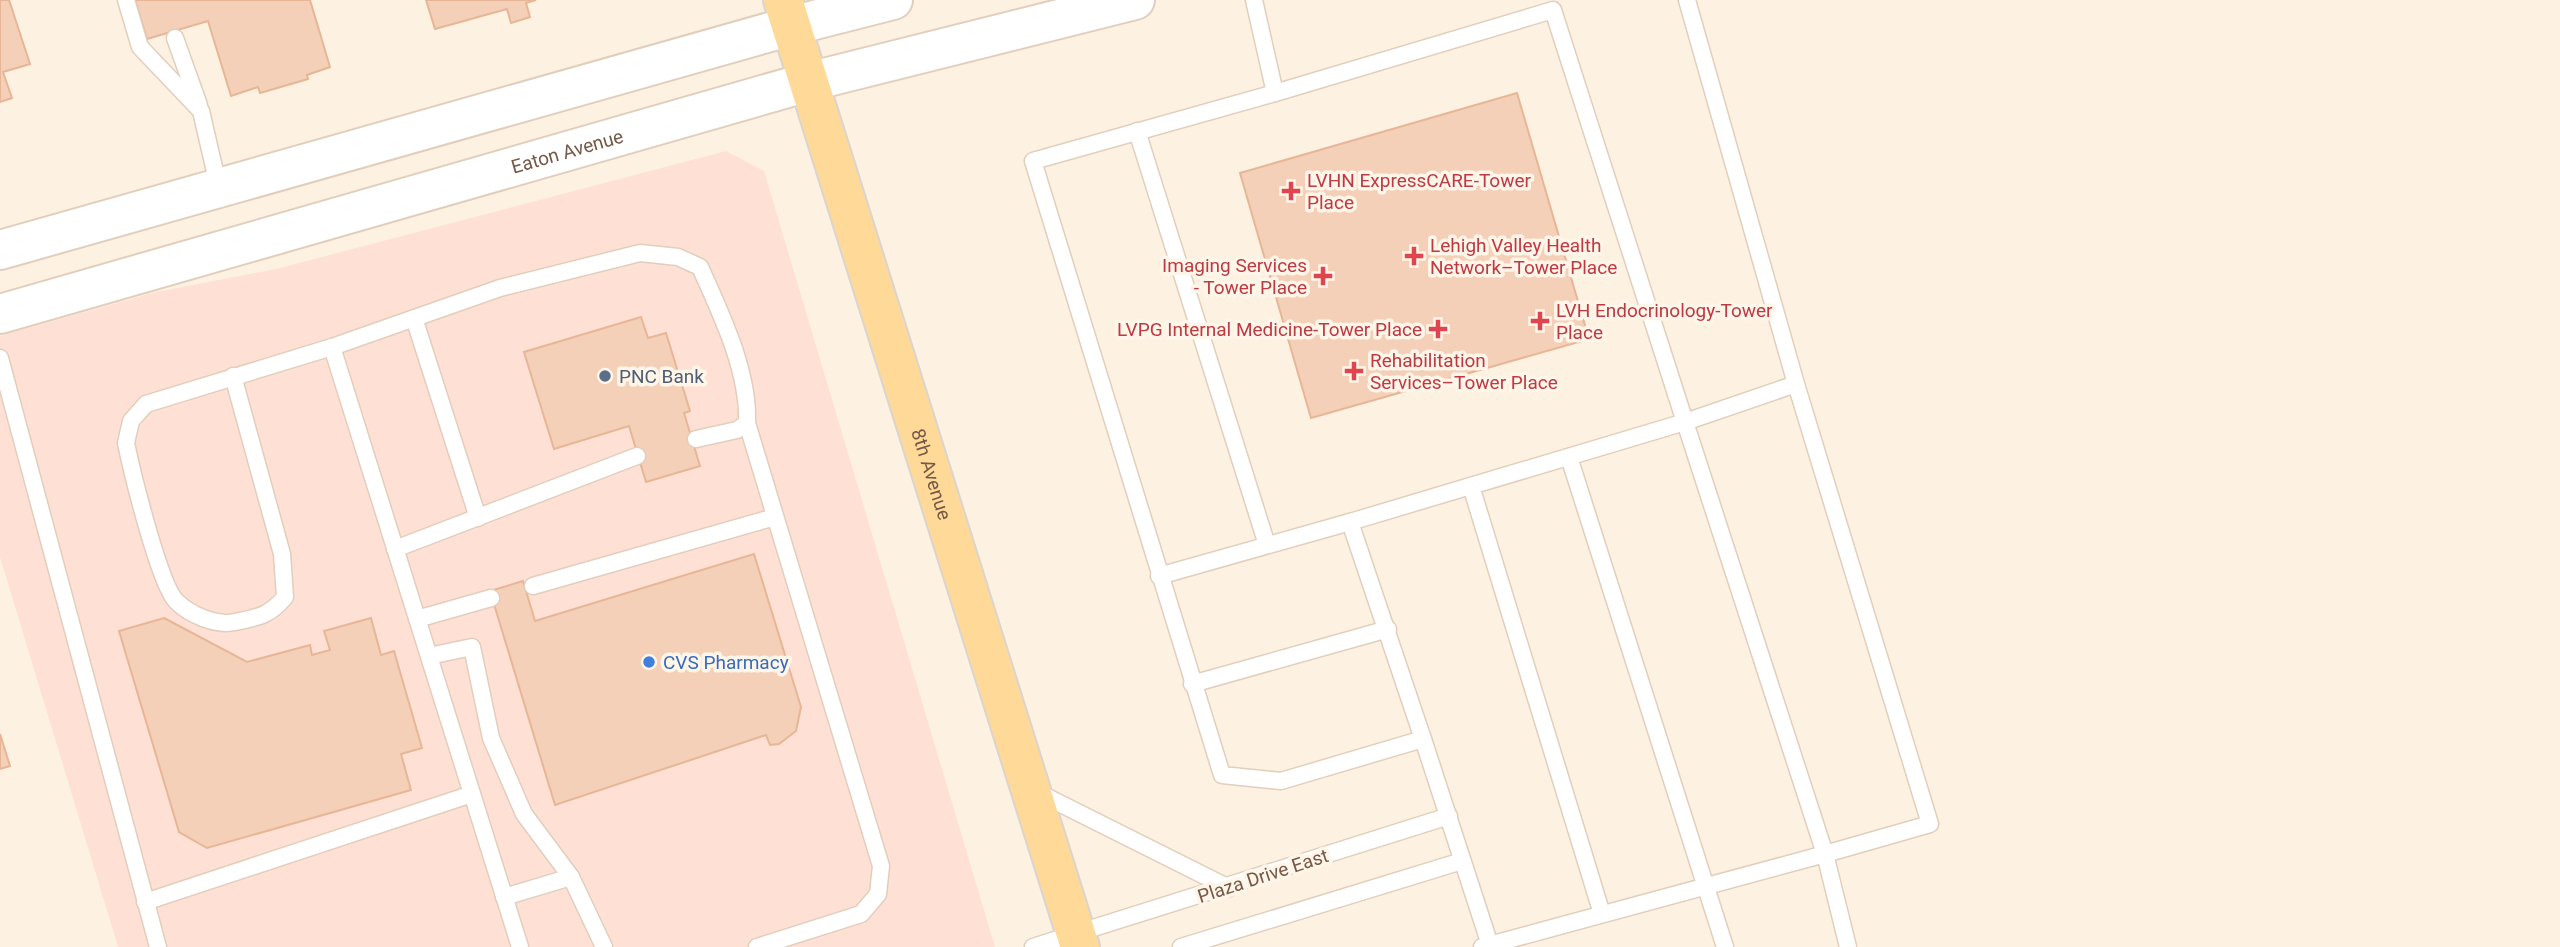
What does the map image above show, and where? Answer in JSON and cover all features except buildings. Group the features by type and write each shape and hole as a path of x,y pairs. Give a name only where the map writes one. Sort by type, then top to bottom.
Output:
{"main road":[{"name":"8th Avenue","path":"787,13 1078,940"}],"street":[{"path":"0,250 219,189 787,13 893,0"},
{"name":"Eaton Avenue","path":"0,314 808,82 1135,0"}],"lane":[{"path":"126,0 140,47 201,111"},
{"path":"1254,0 1275,93"},
{"path":"1350,522 1449,816 1486,946 1930,824 1796,384 1687,0"},
{"path":"1423,739 1281,781 1223,775 1192,684 1033,161 1275,93 1553,10 1825,853 1848,947"},
{"path":"175,38 201,111 219,189"},
{"path":"1137,131 1267,545"},
{"path":"233,376 282,554 285,597 272,613 225,624 199,616 176,600 164,578 126,443 131,421 146,404 233,376 332,347 500,288 640,253 678,257 700,267 721,316 739,370 748,410 742,427 775,517 881,866 878,894 861,914 757,947"},
{"path":"414,318 478,518"},
{"path":"332,347 520,947"},
{"path":"0,358 158,947"},
{"path":"1159,576 1569,457 1685,422 1796,384"},
{"path":"696,439 742,427"},
{"path":"395,550 637,456"},
{"path":"1569,457 1725,947"},
{"path":"1471,486 1602,914"},
{"path":"533,586 775,517"},
{"path":"417,619 491,598"},
{"path":"1192,684 1388,629"},
{"path":"429,656 472,647 491,738 524,814 571,877 604,947"},
{"path":"1031,789 1229,888"},
{"path":"145,902 472,794"},
{"name":"Plaza Drive East","path":"1034,947 1078,940 1449,816"},
{"path":"1181,947 1462,861"},
{"path":"505,897 571,877"}],"shaded area":[{"path":"726,151 764,171 995,947 118,947 0,557 0,336 156,292 276,269"}],"place":[{"name":"LVHN ExpressCARE-Tower Place","path":"1291,191"},
{"name":"Lehigh Valley Health Network–Tower Place","path":"1414,256"},
{"name":"Imaging Services - Tower Place","path":"1323,276"},
{"name":"LVH Endocrinology-Tower Place","path":"1540,321"},
{"name":"LVPG Internal Medicine-Tower Place","path":"1438,329"},
{"name":"Rehabilitation Services–Tower Place","path":"1354,371"},
{"name":"PNC Bank","path":"605,376"},
{"name":"CVS Pharmacy","path":"649,662"}]}
